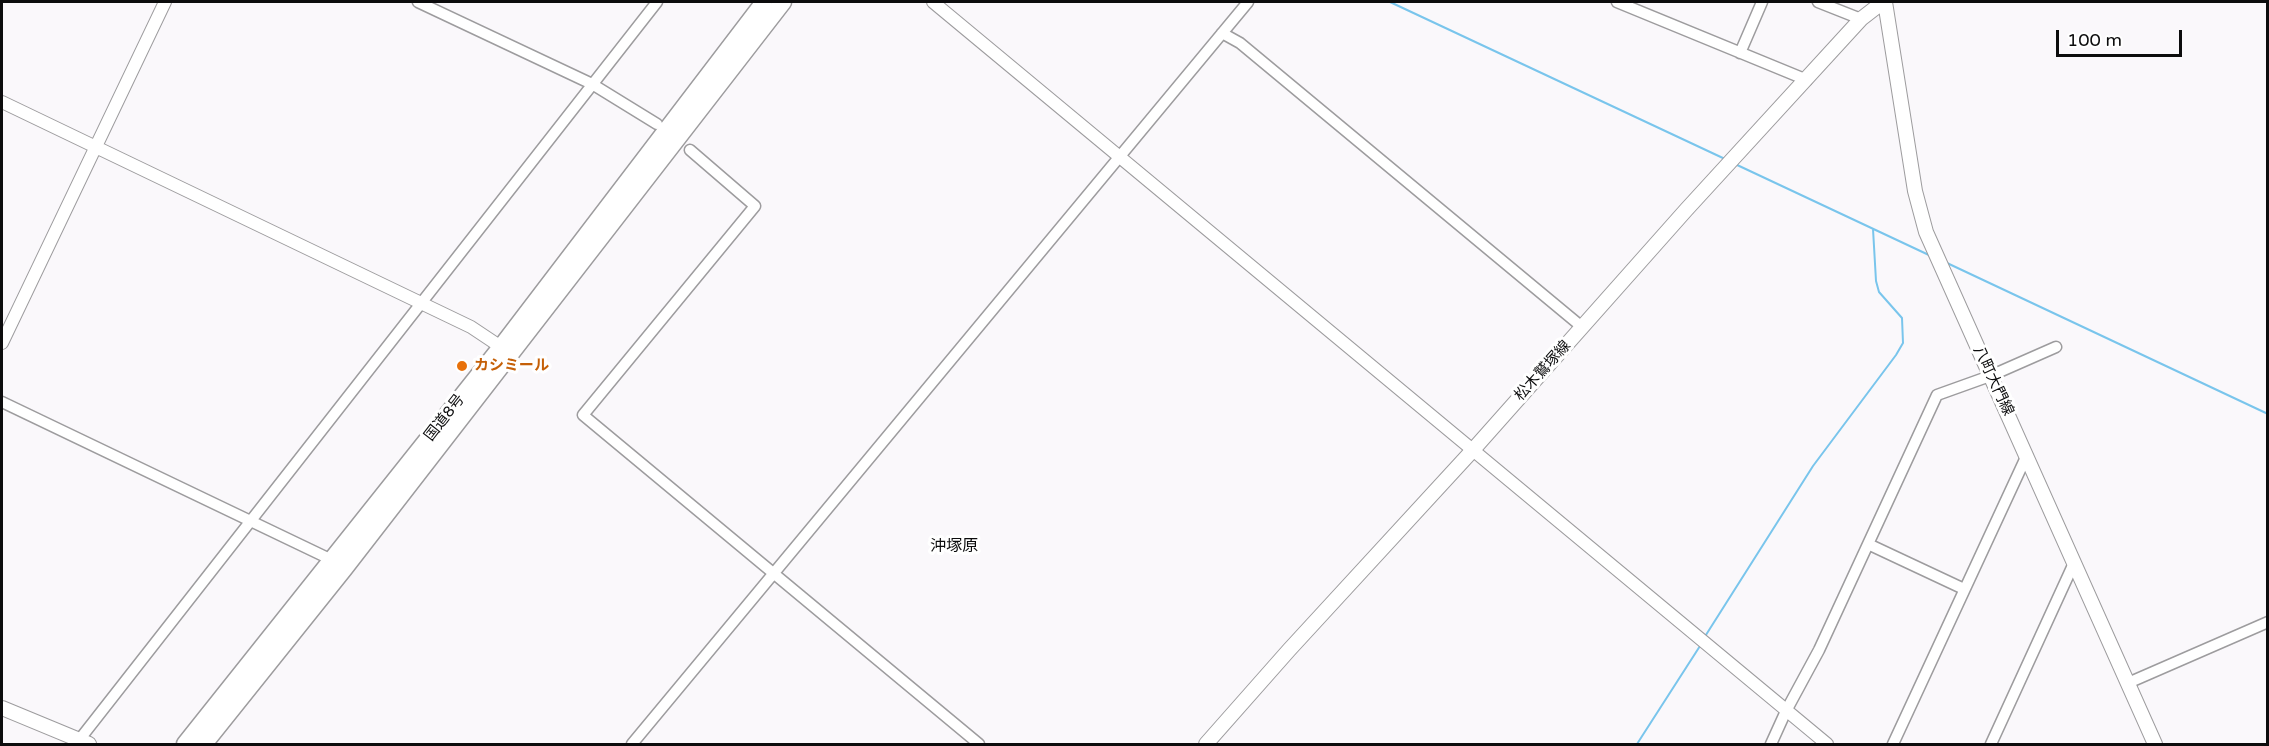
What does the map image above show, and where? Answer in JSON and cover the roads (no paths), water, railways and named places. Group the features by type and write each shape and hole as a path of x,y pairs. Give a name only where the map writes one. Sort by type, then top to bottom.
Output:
{"highway":[{"name":"国道8号","path":"185,744 501,346 764,2"},
{"name":"国道8号","path":"204,744 358,550 783,2"}],"main road":[{"name":"松木鷲塚線","path":"1206,744 1720,174 1862,19 1884,2"},
{"name":"八町大門線","path":"1884,2 1915,191 1926,232 2155,744"},
{"path":"2,708 81,743"}],"street":[{"path":"2,343 165,2"},
{"path":"418,2 592,84 657,124"},
{"path":"81,743 249,522 657,2"},
{"path":"933,2 1827,744"},
{"path":"632,744 1248,2"},
{"path":"1617,2 1807,80"},
{"path":"1740,53 1762,2"},
{"path":"1818,2 1862,19"},
{"path":"1222,33 1240,43 1582,327"},
{"path":"2,102 471,327 501,346"},
{"path":"690,150 755,206 583,415 979,744"},
{"path":"1771,744 1819,650 1937,395 1990,376 2056,346"},
{"path":"2,402 332,561"},
{"path":"1893,744 2026,455"},
{"path":"1868,544 1964,589"},
{"path":"1991,744 2074,562"},
{"path":"2128,683 2268,622"}],"waterway":[{"path":"1390,2 1725,159"},
{"path":"1735,164 1931,256"},
{"path":"1704,638 1813,466 1903,343 1902,318 1879,292 1876,281 1873,229"},
{"path":"1947,263 2268,414"},
{"path":"1637,744 1700,646"}],"place":[{"name":"カシミール","path":"462,366"}],"district":[{"name":"沖塚原","path":"954,547"}]}
